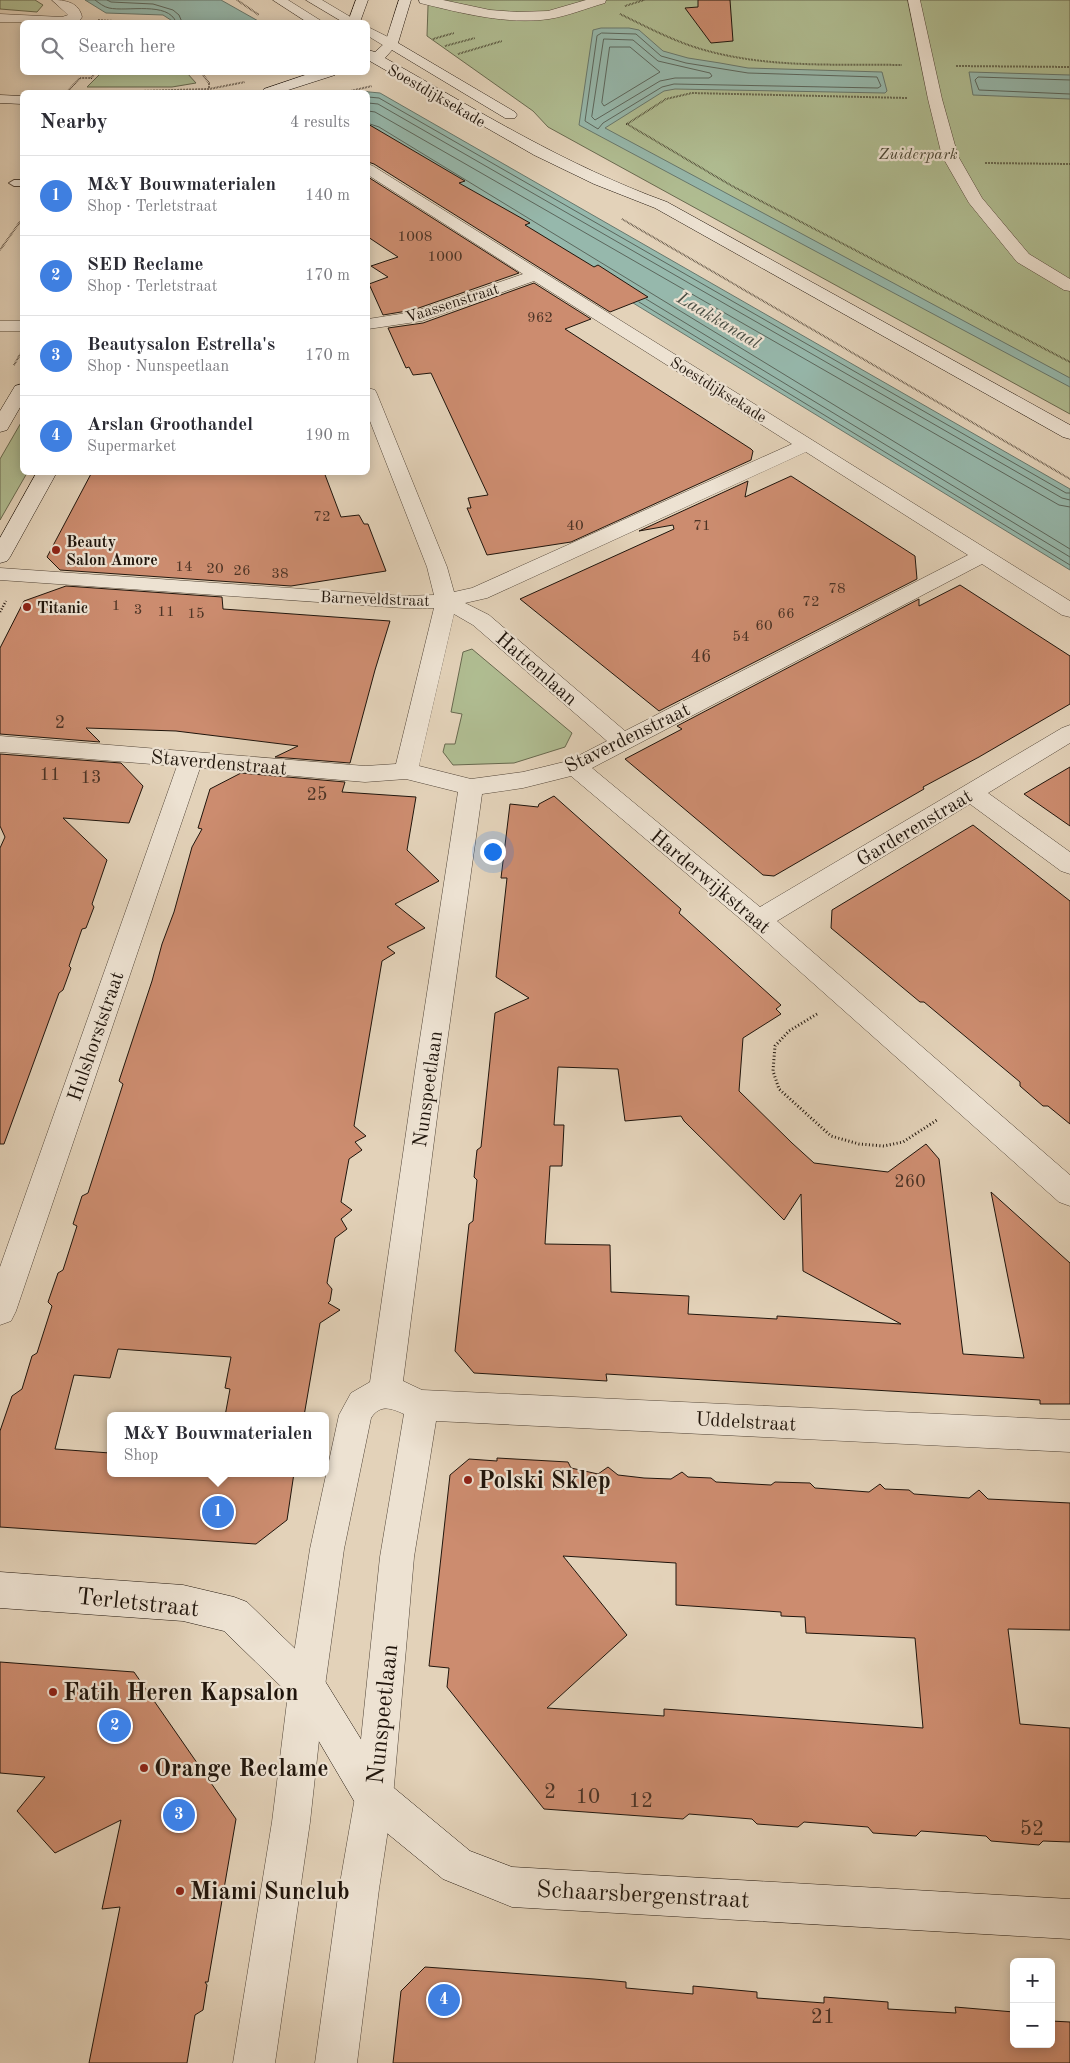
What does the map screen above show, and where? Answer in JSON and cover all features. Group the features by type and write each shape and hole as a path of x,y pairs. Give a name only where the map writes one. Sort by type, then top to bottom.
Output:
{"street":[{"path":"58,0 74,11 75,17 66,20"},
{"path":"279,0 313,20"},
{"path":"312,0 349,20"},
{"path":"354,20 362,0"},
{"path":"370,60 391,44 405,0"},
{"path":"425,0 490,14 517,16 549,15 600,0"},
{"path":"517,16 569,0"},
{"path":"914,0 935,99 950,156 976,200 1023,258 1070,286"},
{"path":"0,18 42,20"},
{"name":"Soestdijksekade","path":"370,32 525,124"},
{"name":"Soestdijksekade","path":"370,60 410,77 514,138 628,194 661,206 1070,433"},
{"path":"276,90 323,75"},
{"path":"0,99 20,100"},
{"name":"Soestdijksekade","path":"585,157 644,191 661,206"},
{"name":"Soestdijksekade","path":"370,170 1070,610"},
{"name":"Vaassenstraat","path":"370,324 416,317 535,275"},
{"path":"0,326 20,326"},
{"path":"0,426 20,393"},
{"path":"370,399 437,567 446,601 406,771"},
{"name":"Barneveldstraat","path":"0,574 404,602 446,601 479,593 808,444"},
{"path":"0,557 44,475"},
{"name":"Staverdenstraat","path":"0,744 365,774 406,771 471,787 522,780 575,767 982,556"},
{"name":"Hattemlaan","path":"446,601 481,620 623,742"},
{"name":"Garderenstraat","path":"759,920 1070,733"},
{"name":"Hulshorststraat","path":"0,1311 191,761"},
{"name":"Harderwijkstraat","path":"575,767 759,920 1070,1193"},
{"name":"Nunspeetlaan","path":"385,1391 429,1071 471,787"},
{"path":"971,792 1070,865"},
{"path":"254,2063 291,1822 307,1686 327,1550 355,1415 363,1401 385,1391 422,1405"},
{"name":"Nunspeetlaan","path":"336,2063 359,1889 374,1797 397,1557 422,1405"},
{"name":"Uddelstraat","path":"422,1405 1070,1436"},
{"name":"Terletstraat","path":"0,1590 183,1603 234,1615 307,1686"},
{"name":"Schaarsbergenstraat","path":"307,1686 374,1797 457,1865 512,1887 1070,1919"}],"path":[{"path":"237,0 265,18"},
{"path":"620,14 690,46 729,56 770,62 1070,67"},
{"path":"69,90 80,78 90,78 93,75"},
{"path":"199,90 209,89 209,83 203,75"},
{"path":"354,90 374,85"},
{"path":"935,99 692,93 666,99 627,124 732,186 1070,362"},
{"path":"986,170 982,163 1070,164"},
{"path":"616,215 1070,479"},
{"path":"0,250 20,222"},
{"path":"0,243 5,243"},
{"path":"845,996 788,1031 775,1046 773,1071 780,1090 831,1136 859,1144 884,1146 903,1142 966,1102"}],"green space":[{"path":"0,0 35,0 43,5 37,12 0,9"},
{"name":"Zuiderpark","path":"430,0 1070,0 1070,414 548,127 533,111 427,36"},
{"path":"99,75 189,75 196,83 172,87 87,87"},
{"path":"20,424 20,475 26,475 0,520 0,459"},
{"path":"472,649 572,733 565,747 514,763 453,765 443,752 445,744 455,744 462,714 451,712 463,652"}],"water":[{"path":"85,0 221,0 256,20 171,20 163,15 106,13"},
{"path":"601,28 639,30 663,51 688,58 748,68 882,72 887,91 885,93 675,89 664,91 605,128 1070,378 1070,387 579,125 593,30"},
{"path":"969,72 1070,75 1070,99 973,95"},
{"name":"Laakkanaal","path":"370,92 380,93 1070,489 1070,570 370,142"}],"pier":[{"path":"288,75 318,75 345,90 315,90"}],"building":[{"path":"698,0 730,0 733,41 711,43 685,8 698,7"},
{"path":"370,125 465,181 459,183 530,223 525,225 594,267 598,265 648,297 610,312 370,163"},
{"path":"370,178 519,273 413,310 383,315 370,284 388,277 371,266 398,257 370,238"},
{"path":"534,283 591,319 565,329 751,449 753,451 751,460 571,542 487,555 467,508 471,508 468,498 488,495 431,373 413,375 409,367 406,368 388,328 423,323"},
{"path":"90,475 325,475 341,517 359,515 364,524 368,524 386,571 291,586 60,570 47,557"},
{"path":"791,476 915,556 917,579 659,711 520,599 674,529 673,525 639,531 748,481 745,497"},
{"path":"960,585 1070,656 1070,704 923,787 924,789 774,876 763,875 625,759 682,729 677,726 919,599 919,606"},
{"path":"66,586 222,597 223,609 390,621 350,763 275,757 298,746 176,731 86,728 100,742 0,734 0,648 24,601"},
{"path":"0,754 121,763 143,786 129,823 63,818 107,860 92,904 94,907 86,928 82,929 69,966 71,968 63,990 59,993 4,1144 0,1144 0,848 5,837 0,826"},
{"path":"1070,767 1070,826 1024,794"},
{"path":"241,773 345,782 342,792 416,797 407,850 439,881 395,904 425,928 387,947 395,953 382,961 354,1126 366,1136 355,1142 362,1150 349,1159 341,1202 352,1210 341,1219 347,1229 335,1238 327,1283 332,1289 328,1303 340,1310 320,1323 305,1412 226,1412 230,1389 225,1388 231,1357 118,1349 110,1378 74,1375 55,1449 107,1453 107,1477 293,1477 287,1520 256,1544 0,1527 0,1431 12,1396 22,1389 32,1356 37,1353 52,1306 48,1302 58,1273 63,1270 77,1226 73,1224 82,1196 88,1193 123,1084 119,1081 152,981 162,944 174,912 192,847 202,829 198,828 210,789"},
{"path":"554,796 681,909 679,913 781,1005 776,1009 781,1014 743,1038 739,1091 814,1163 888,1172 926,1144 939,1159 963,1354 1024,1358 991,1192 1070,1263 1070,1404 1040,1404 1040,1400 606,1374 607,1381 474,1373 455,1351 469,1224 473,1221 477,1180 474,1177 477,1150 481,1147 495,1013 529,998 496,977 507,878 501,878 510,804 538,807 539,804","holes":["558,1067 618,1069 625,1121 681,1116 784,1220 801,1194 803,1271 901,1324 777,1316 777,1319 688,1314 689,1296 611,1292 610,1245 545,1244 550,1166 562,1166 564,1125 554,1125"]},
{"path":"973,825 1070,901 1070,1124 1048,1106 1043,1106 1020,1086 1020,1082 831,928 832,910"},
{"path":"497,1458 568,1462 571,1468 598,1474 608,1467 618,1475 644,1478 671,1479 682,1472 688,1477 711,1478 716,1482 771,1485 775,1482 810,1483 815,1488 869,1492 880,1484 885,1489 909,1490 914,1494 969,1498 979,1490 988,1499 1070,1503 1070,1630 1008,1629 1020,1724 1070,1728 1070,1842 1043,1841 1039,1845 991,1841 986,1836 921,1831 916,1836 873,1833 868,1827 804,1822 798,1827 757,1824 752,1819 689,1814 683,1819 544,1809 447,1687 449,1668 429,1666 450,1475 469,1459 497,1461","holes":["563,1556 676,1563 676,1605 781,1612 781,1616 805,1617 806,1633 915,1638 923,1728 664,1709 664,1716 547,1708 627,1635"]},
{"path":"0,1662 134,1672 236,1819 208,1982 205,1982 207,1985 203,2010 195,2015 187,2063 89,2063 120,1907 102,1909 121,1820 55,1853 17,1811 45,1777 0,1773"},
{"path":"425,1967 626,1982 626,1988 693,1994 693,1986 757,1992 757,1998 824,2003 824,1997 888,2002 888,2009 956,2013 955,2007 1010,2012 1010,2048 1055,2048 1055,2021 1070,2022 1070,2063 393,2063 401,1991"}],"place":[{"name":"Beauty Salon Amore","path":"56,550"},
{"name":"Titanic","path":"27,607"},
{"name":"Polski Sklep","path":"468,1480"},
{"name":"M&Y Bouwmaterialen","path":"218,1512"},
{"name":"Fatih Heren Kapsalon","path":"53,1692"},
{"name":"SED Reclame","path":"115,1726"},
{"name":"Orange Reclame","path":"144,1768"},
{"name":"Beautysalon Estrella's","path":"179,1815"},
{"name":"Miami Sunclub","path":"180,1891"},
{"name":"Arslan Groothandel","path":"444,2000"}]}
